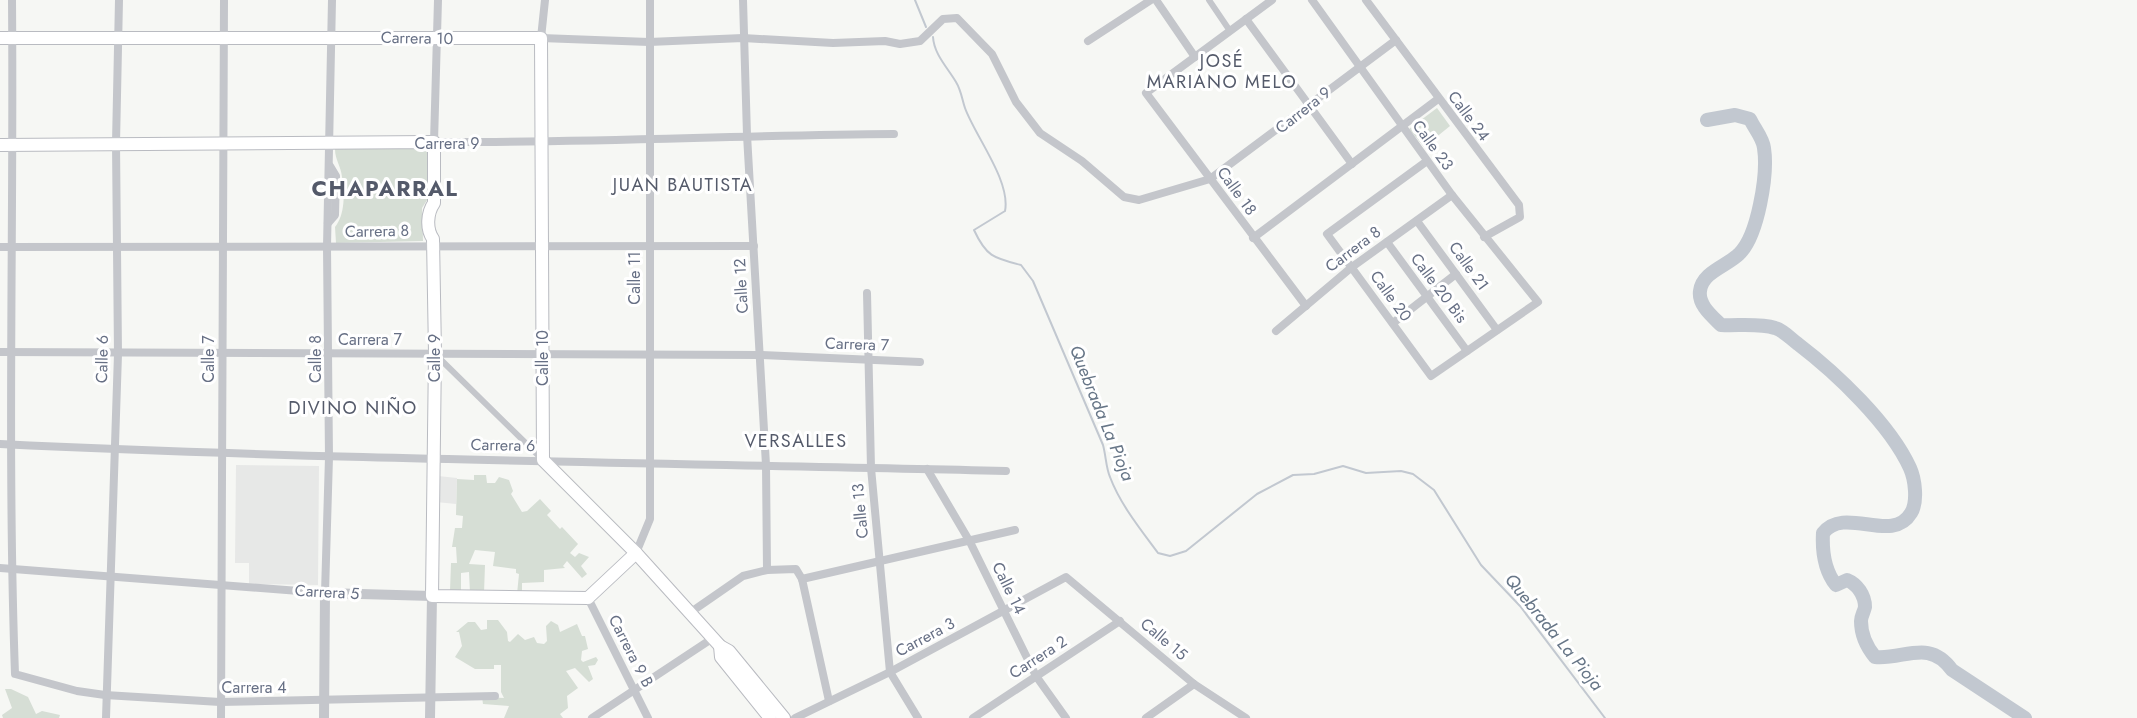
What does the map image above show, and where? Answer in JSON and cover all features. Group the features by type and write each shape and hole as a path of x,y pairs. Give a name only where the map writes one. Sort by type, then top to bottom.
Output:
{"main road":[{"name":"Carrera 10","path":"6,38 541,38"},
{"name":"Calle 10","path":"541,38 543,460"},
{"name":"Carrera 9","path":"6,145 434,142"},
{"name":"Calle 9","path":"432,596 435,353 433,244 429,233 428,211 434,203 434,142"},
{"path":"543,460 636,553 716,642 729,651 784,718"},
{"path":"588,598 636,553"},
{"name":"Carrera 5","path":"432,596 588,598"},
{"path":"716,642 721,657 770,718"}],"street":[{"path":"11,569 13,352 12,246 6,145 6,38 12,0"},
{"name":"Calle 6","path":"106,718 118,354 116,143 119,0"},
{"name":"Calle 7","path":"220,718 224,353 222,248 224,0"},
{"name":"Calle 8","path":"324,718 330,354 327,247 331,144 332,0"},
{"name":"Calle 9","path":"434,142 438,0"},
{"name":"Calle 10","path":"541,38 545,0"},
{"name":"Calle 11","path":"636,553 650,519 648,248 650,0"},
{"name":"Calle 12","path":"744,0 743,38 747,135 766,465 767,570"},
{"path":"1088,41 1150,0"},
{"path":"1156,0 1195,57 1246,19 1260,4 1272,0"},
{"path":"1209,0 1230,31"},
{"name":"Calle 23","path":"1312,0 1401,127 1484,237 1538,302 1497,330"},
{"name":"Calle 24","path":"1366,0 1519,205 1520,217 1484,237"},
{"name":"Carrera 10","path":"541,38 649,42 743,38 833,43 885,41 900,44 920,41 943,20 957,18 992,54 1016,102 1031,123 1051,142 1082,161 1124,197 1139,200 1210,179"},
{"path":"1246,19 1352,164"},
{"name":"Carrera 9","path":"1210,179 1396,40"},
{"name":"Calle 18","path":"1195,57 1146,93 1306,306"},
{"path":"1253,238 1438,99"},
{"name":"Carrera 9","path":"434,142 541,143 649,141 747,135 894,134"},
{"name":"Calle 20","path":"1427,161 1328,234 1431,376 1467,351"},
{"name":"Carrera 8","path":"1276,331 1352,267 1452,195"},
{"name":"Calle 21","path":"1417,221 1497,330"},
{"name":"Calle 20 Bis","path":"1387,242 1467,351"},
{"name":"Carrera 8","path":"0,247 222,248 433,244 648,248 754,246"},
{"path":"1393,323 1456,274"},
{"name":"Calle 13","path":"867,293 871,468 890,672 918,718"},
{"path":"1467,351 1497,330"},
{"name":"Carrera 7","path":"0,352 759,356 920,362"},
{"path":"435,353 543,460"},
{"name":"Carrera 6","path":"0,444 329,457 650,461 1006,471"},
{"name":"Calle 14","path":"927,469 970,542 1036,676 1066,718"},
{"path":"802,579 1015,530"},
{"name":"Carrera 5","path":"0,568 112,579 325,593 432,596"},
{"name":"Carrera 4","path":"11,569 15,674 77,692 220,702 325,702 495,696"},
{"path":"691,612 743,576 767,570 796,569 802,579 829,701"},
{"name":"Carrera 3","path":"795,718 890,672 1066,577"},
{"name":"Calle 15","path":"1066,577 1194,684 1246,718"},
{"name":"Calle 9","path":"430,718 432,596"},
{"name":"Carrera 9 B","path":"588,598 648,718"},
{"name":"Carrera 2","path":"973,718 1120,621"},
{"path":"592,718 633,689 716,642"},
{"path":"1146,718 1194,684"}],"shaded area":[{"path":"1437,108 1450,126 1424,147 1409,129"},
{"path":"428,148 429,197 422,208 423,241 336,243 335,227 341,216 344,197 335,149"},
{"path":"236,465 319,466 318,585 249,584 249,563 235,563"},
{"path":"474,475 486,475 487,483 495,483 499,477 509,480 513,491 511,494 522,512 527,511 540,499 551,511 547,515 578,544 570,553 575,557 579,553 589,557 581,566 587,574 582,578 567,561 563,566 565,568 544,570 544,582 522,583 522,594 517,594 519,574 516,573 516,569 493,566 495,552 475,550 469,564 485,565 484,593 470,593 469,572 461,573 461,592 450,591 451,563 457,563 456,547 452,547 455,528 462,528 463,516 456,515 457,479 474,480"},
{"path":"438,476 457,478 456,504 436,502"},
{"path":"487,620 498,620 507,632 510,642 518,634 525,640 534,637 537,643 544,644 547,641 546,626 551,621 558,625 560,632 577,624 582,636 585,636 588,649 582,651 581,660 583,662 596,657 598,660 595,665 588,666 593,679 589,682 575,668 566,671 578,688 567,696 568,708 560,714 563,718 504,718 509,706 483,704 482,697 504,698 501,692 501,665 494,665 494,669 475,669 455,657 462,646 459,632 456,632 468,622 475,622 481,630 487,629"},
{"path":"5,689 11,689 28,697 36,714 42,711 60,715 59,718 3,718 2,715 12,708"}],"waterway":[{"name":"Quebrada La Pioja","path":"915,0 926,27"},
{"name":"Quebrada La Pioja","path":"933,37 938,55 958,85 965,108 1003,186 1005,211 974,230 987,251 997,258 1021,265 1033,281 1103,445 1114,487 1131,516 1158,553 1170,556 1186,551 1257,494 1293,475 1314,474 1343,466 1366,473 1401,471 1413,474 1434,490 1481,565 1520,606 1605,718"},
{"path":"1707,120 1735,115 1750,119 1762,141 1765,159 1763,188 1751,234 1739,254 1705,279 1700,291 1703,306 1721,325 1769,326 1787,335 1829,369 1861,400 1901,451 1912,473 1915,503 1911,513 1903,522 1892,526 1843,523 1832,525 1823,533 1823,547 1829,574 1836,585 1847,580 1860,590 1865,607 1861,619 1863,636 1875,657 1916,653 1934,655 1943,660 1952,670 2025,718"}],"district":[{"name":"JOSÉ MARIANO MELO","path":"1222,71"},
{"name":"JUAN BAUTISTA","path":"683,185"},
{"name":"CHAPARRAL","path":"385,188"},
{"name":"DIVINO NIÑO","path":"353,408"},
{"name":"VERSALLES","path":"796,441"}]}
